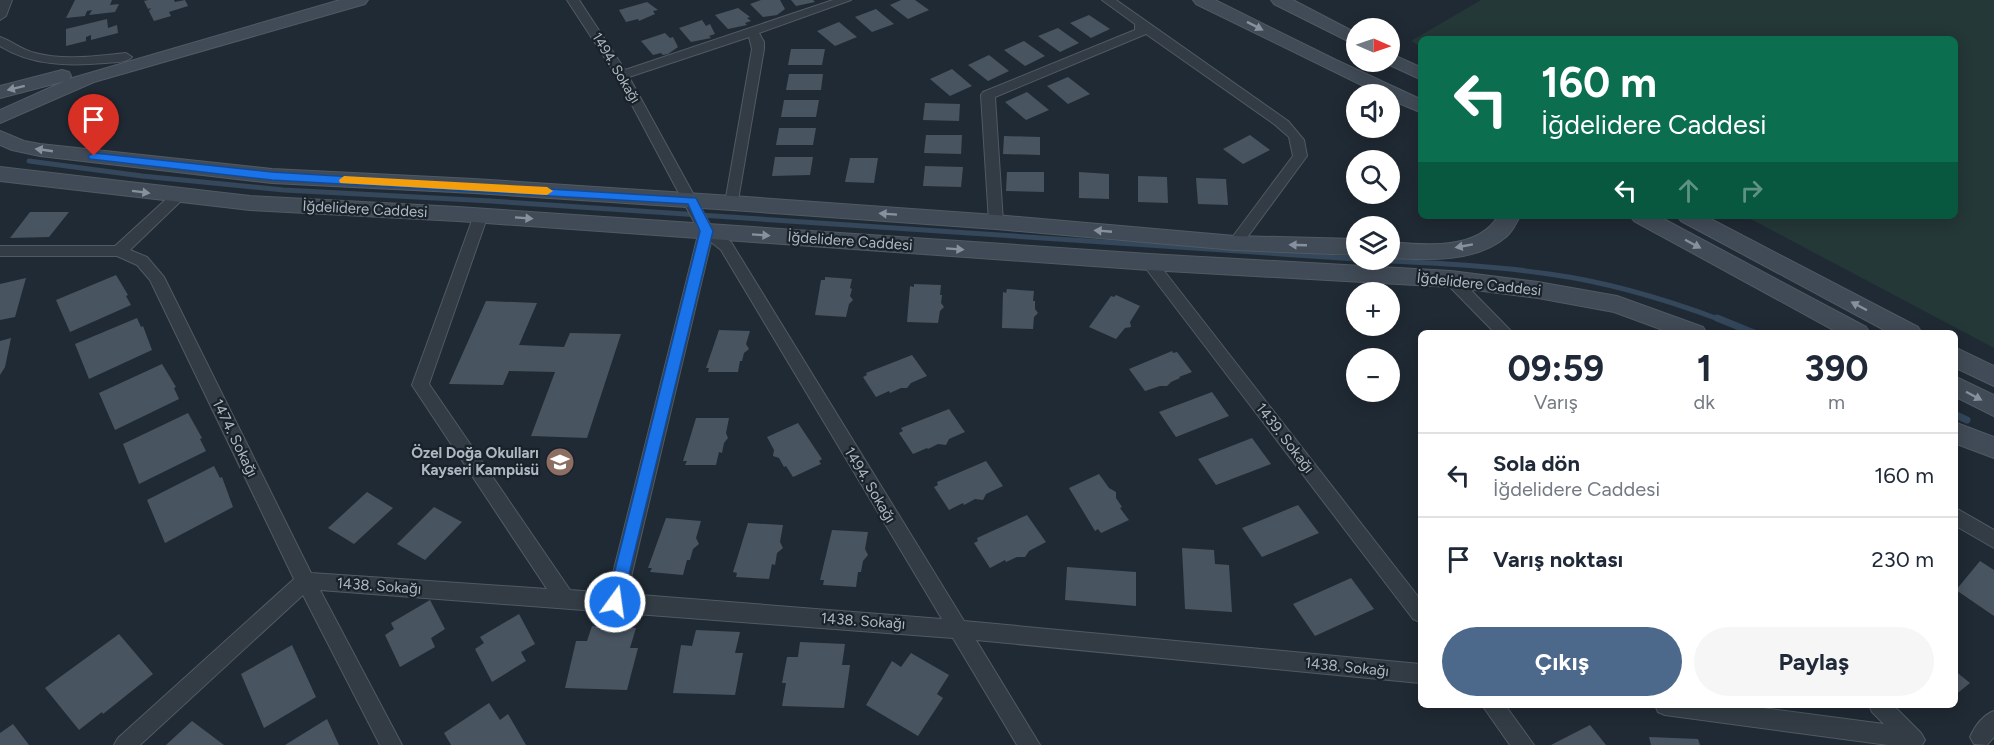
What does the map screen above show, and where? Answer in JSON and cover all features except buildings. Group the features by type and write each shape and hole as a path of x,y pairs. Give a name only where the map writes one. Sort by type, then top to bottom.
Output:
{"street":[{"path":"0,16 6,0"},
{"path":"0,117 87,78 197,41 332,0"},
{"path":"0,92 126,57 359,0"},
{"name":"1494. Sokağı","path":"573,0 622,75 700,218 726,246 1029,745"},
{"path":"622,75 845,0"},
{"path":"1108,0 1294,134 1300,156 1235,243"},
{"path":"1202,0 1329,64 1418,105"},
{"path":"1280,0 1346,35"},
{"path":"996,222 988,95 1138,34 1143,26"},
{"path":"732,203 758,49 758,42 752,32"},
{"path":"0,40 18,52 43,59 72,62 126,57"},
{"path":"1400,64 1418,73"},
{"path":"19,146 21,123 31,109 46,95"},
{"name":"İğdelidere Caddesi","path":"0,137 19,146 138,162 1149,262 1451,279 1560,293 1617,304 1687,330"},
{"name":"İğdelidere Caddesi","path":"6,177 178,196 297,206 481,215 700,218 732,203 996,222 1235,243 1346,248"},
{"path":"119,251 178,196"},
{"path":"481,215 420,385 564,598"},
{"path":"615,602 700,218"},
{"name":"İğdelidere Caddesi","path":"1400,251 1426,253 1484,242 1507,225 1508,219"},
{"path":"1647,219 1852,330"},
{"path":"1695,219 1904,330"},
{"name":"1474. Sokağı","path":"0,251 119,251 142,261 156,278 305,581 391,745"},
{"name":"1439. Sokağı","path":"1149,262 1418,610"},
{"path":"1451,279 1502,330"},
{"path":"1645,314 1669,330"},
{"path":"1958,358 1994,377"},
{"path":"1958,387 1994,406"},
{"path":"1958,434 1994,448"},
{"path":"1958,518 1994,540"},
{"path":"125,745 305,581"},
{"name":"1438. Sokağı","path":"305,581 564,598 957,629 1418,674"},
{"path":"1494,708 1523,745"},
{"path":"1685,708 1916,742"},
{"path":"1882,708 1916,742"}],"green space":[{"path":"1481,0 1994,0 1994,348 1751,219 1958,219 1958,36 1420,36"},
{"path":"1418,37 1418,45 1411,41"}],"waterway":[{"path":"29,161 142,176 284,190 491,201 1346,258"},
{"path":"1400,261 1481,266 1571,277 1636,292 1721,320"},
{"path":"1717,318 1747,330"},
{"path":"1958,416 1967,420"}],"slow traffic":[{"path":"344,180 547,191"}],"place":[{"name":"Özel Doğa Okulları Kayseri Kampüsü","path":"560,462"}],"route":[{"path":"94,156 183,168 272,176 474,186 692,201 706,231 615,602"}]}
